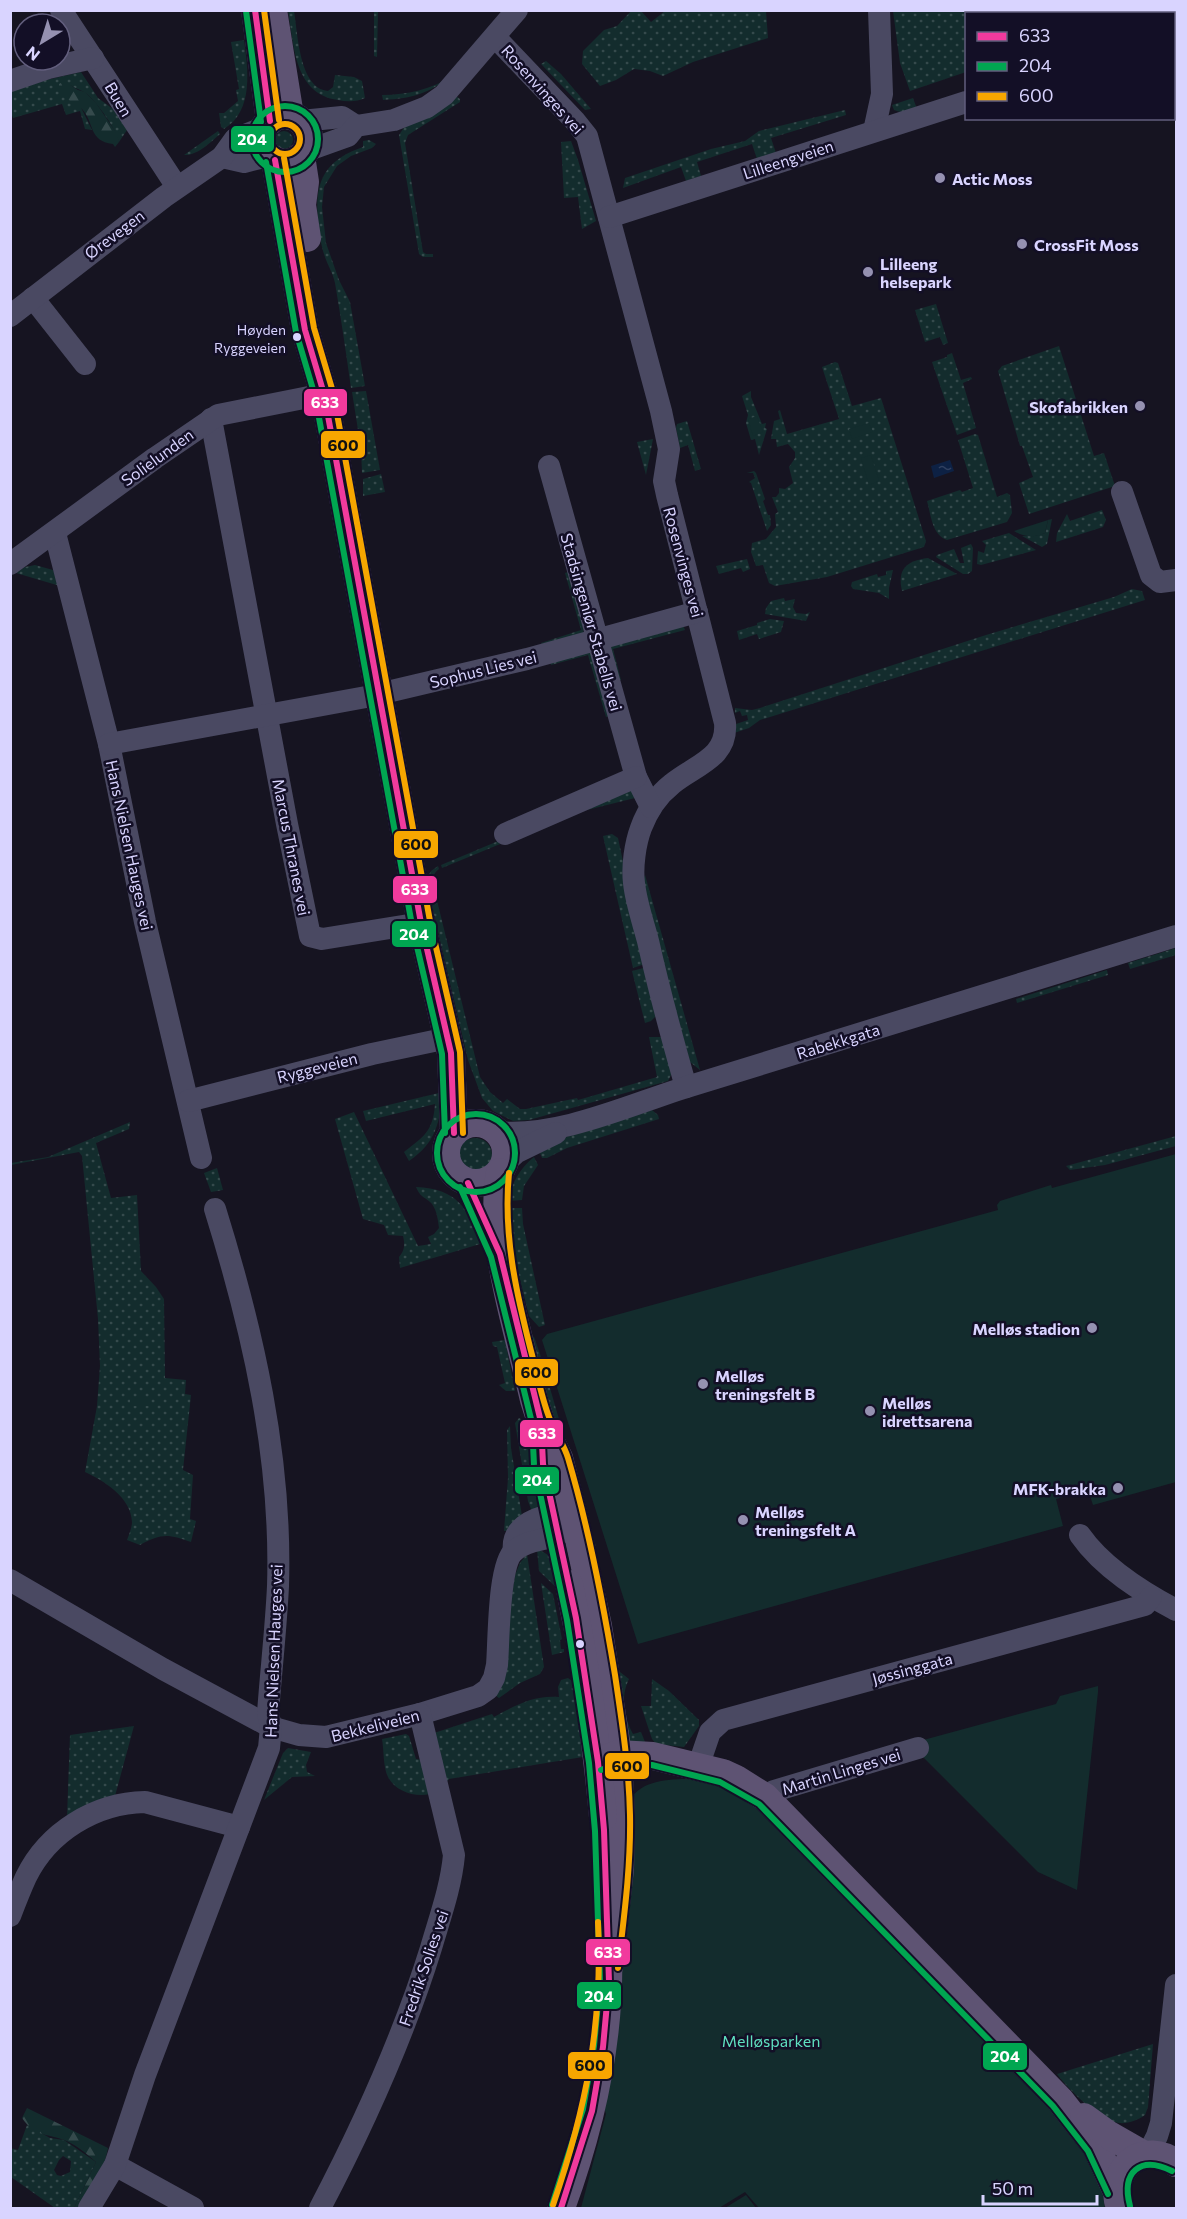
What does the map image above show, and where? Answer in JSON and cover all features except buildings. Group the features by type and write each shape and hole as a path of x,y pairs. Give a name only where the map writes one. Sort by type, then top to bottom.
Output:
{"main road":[{"path":"255,10 281,121"},
{"path":"273,10 281,121 262,142 288,156 305,182 302,205 320,322 323,389 421,923 449,1046 476,1112 504,1144 507,1154 497,1209 500,1254 541,1422 543,1464 562,1523 576,1618 612,1762 620,1869 603,2047 592,2111 561,2208"},
{"path":"281,121 309,135 288,156"},
{"path":"449,1046 454,1133"},
{"path":"492,1128 478,1123 466,1125 454,1133 446,1148 447,1163 453,1173 468,1183 500,1254"},
{"path":"468,1183 486,1182 503,1167"},
{"path":"612,1762 650,1774 698,1767 736,1779 765,1797 1060,2100 1096,2146 1118,2202"},
{"path":"1060,2100 1110,2135 1146,2155 1167,2157 1176,2161"},
{"path":"1118,2202 1118,2178 1133,2160 1146,2155"}],"street":[{"name":"Buen","path":"61,10 98,58 140,134 177,187"},
{"path":"222,157 244,162 288,156 348,136 356,126 394,120 427,107 444,95 517,10"},
{"path":"874,130 882,94 879,10"},
{"name":"Rosenvinges vei","path":"495,37 587,136 661,411 669,449 664,482 725,723 724,744 716,753 670,785 651,807 640,829 634,864 634,882 686,1087"},
{"path":"10,81 48,68 98,58"},
{"name":"Lilleengveien","path":"609,217 965,102"},
{"name":"Ørevegen","path":"10,316 177,187 222,157 235,139 281,121 342,117 356,126"},
{"path":"33,298 84,364"},
{"name":"Solielunden","path":"10,564 155,458 223,412 323,389"},
{"name":"Marcus Thranes vei","path":"211,419 310,936 322,939 421,923"},
{"name":"Stadsingeniør Stabells vei","path":"549,466 636,777 651,807"},
{"path":"1122,492 1151,575 1160,582 1176,580"},
{"name":"Hans Nielsen Hauges vei","path":"55,533 109,744 145,922 201,1158"},
{"name":"Sophus Lies vei","path":"267,716 379,694 527,659 697,612"},
{"path":"109,744 267,716"},
{"path":"505,834 636,777"},
{"name":"Rabekkgata","path":"492,1128 512,1133 570,1125 1176,936"},
{"name":"Ryggeveien","path":"188,1101 372,1054 449,1046"},
{"path":"503,1167 518,1152 570,1125"},
{"name":"Hans Nielsen Hauges vei","path":"89,2208 115,2165 145,2075 269,1748 271,1727 268,1713 278,1585 273,1466 267,1419 247,1323 215,1209"},
{"name":"Bekkeliveien","path":"10,1580 163,1669 271,1727 299,1735 326,1737 420,1714 478,1696 488,1689 497,1665 503,1575 514,1551 515,1535 528,1522 562,1523"},
{"path":"1080,1535 1095,1554 1151,1597 1176,1610"},
{"name":"Jøssinggata","path":"698,1767 710,1732 723,1720 1145,1605 1151,1597"},
{"name":"Fredrik Solies vei","path":"320,2208 364,2122 392,2057 420,1983 452,1878 454,1855 420,1714"},
{"name":"Martin Linges vei","path":"765,1797 774,1791 918,1748"},
{"path":"10,1916 36,1860 69,1826 90,1814 130,1802 145,1802 239,1827"},
{"path":"1146,2155 1157,2136 1161,2122 1176,1986"},
{"path":"115,2165 193,2208"}],"green space":[{"path":"632,10 641,11 651,22 665,11 766,11 768,38 693,62 663,76 650,71 634,69 600,86 582,64 583,51 604,30 617,26"},
{"path":"1002,10 1078,10 1078,12 1000,12"},
{"path":"288,11 294,11 302,58 311,80 318,88 328,91 333,87 335,75 354,77 362,81 365,98 341,101 323,96 312,88 304,78 299,66"},
{"path":"374,11 378,11 377,57 374,56"},
{"path":"893,11 1002,11 965,12 965,72 910,91 900,63"},
{"path":"244,40 247,64 245,101 234,121 224,129 221,127 219,113 224,113 238,101 236,90 239,89 231,42"},
{"path":"546,61 561,74 591,109 585,110 541,64"},
{"path":"81,72 98,98 113,109 127,130 119,142 110,123 96,104 85,93 70,85 92,130 85,129 80,111 66,115 62,104 13,118 11,88"},
{"path":"452,76 420,94 383,100 382,95 419,90"},
{"path":"64,81 85,92 96,103 117,134 119,142 115,147 99,139 82,109 59,91 59,84"},
{"path":"456,96 460,102 408,135 405,143 423,252 433,254 433,257 423,257 419,254 399,135 405,126"},
{"path":"913,98 917,109 903,113 894,110 892,105"},
{"path":"845,110 846,115 771,138 776,153 757,159 752,144 697,162 701,176 686,181 681,167 623,188 625,178 711,149 745,141 759,131"},
{"path":"218,131 220,134 204,148 184,155"},
{"path":"284,131 290,134 293,140 290,146 284,149 278,146 275,140 278,134"},
{"path":"369,140 376,144 372,148 351,156 337,166 324,187 322,207 326,243 339,280 350,302 365,386 351,388 335,283 320,239 317,207 320,183 331,166 339,158 363,147 363,141"},
{"path":"571,141 596,221 582,229 578,197 564,198 561,142"},
{"path":"936,304 948,343 943,345 940,337 925,342 915,310"},
{"path":"1059,346 1094,456 1104,453 1115,486 1029,514 1019,483 1033,477 1022,446 1020,446 998,371 1002,366"},
{"path":"952,353 961,380 971,377 972,379 963,383 976,428 957,435 932,362"},
{"path":"838,363 852,406 881,398 926,541 924,547 827,577 775,586 769,583 763,565 756,566 751,552 752,543 766,539 776,527 775,514 778,512 772,497 776,497 779,488 785,489 793,483 789,467 795,458 795,452 788,444 777,447 776,439 771,439 774,421 780,419 778,411 780,410 787,434 839,419 822,367"},
{"path":"366,391 380,470 362,473 361,449 352,392"},
{"path":"751,391 751,397 762,424 766,423 765,428 767,429 759,455 755,439 751,440 746,423 748,415 742,396"},
{"path":"757,416 763,432 753,436 748,419"},
{"path":"687,421 701,469 695,471 688,445 680,448 676,428 677,424"},
{"path":"869,423 873,432 852,439 849,429"},
{"path":"978,435 997,497 1007,493 1010,495 1012,513 1007,522 947,540 935,529 927,501 973,488 958,440"},
{"path":"653,439 646,475 637,442"},
{"path":"871,455 879,481 869,485 861,458"},
{"path":"754,471 765,499 763,501 768,515 770,515 771,525 767,531 749,482 755,478 753,473 747,473"},
{"path":"381,474 385,492 363,496 363,479"},
{"path":"1102,510 1106,520 1103,527 1056,542 1057,533 1067,514 1070,521"},
{"path":"1052,519 1047,544 1042,547 1022,536 1045,533 1048,520"},
{"path":"1048,520 1045,533 1041,535 1022,535 1014,531"},
{"path":"1009,533 1036,550 981,565 977,564 978,551 984,553 986,545 982,541"},
{"path":"971,544 973,548 972,571 968,574 963,574 936,557 954,549 960,563 964,563 961,548"},
{"path":"928,558 957,574 902,591 901,577 905,567 914,561"},
{"path":"747,559 750,569 743,572 741,568 719,574 716,566"},
{"path":"35,565 53,570 60,586 16,573 25,567"},
{"path":"893,570 889,599 879,593 853,589 851,586 852,582 877,574 878,577 886,575 886,571"},
{"path":"571,571 584,634 543,647 541,643 581,630 565,573"},
{"path":"1132,589 1142,591 1145,600 760,720 749,728 734,733 733,725 748,720 747,715 742,716 740,711 735,713 735,708 752,710 760,708 986,635 1114,597"},
{"path":"784,598 785,601 795,599 793,607 796,613 810,612 806,621 765,614 771,601"},
{"path":"770,619 784,621 781,632 759,639 757,634 739,640 737,631"},
{"path":"683,625 685,630 613,649 621,680 616,680 609,648 611,645"},
{"path":"593,651 612,715 606,717 588,655 551,665 550,661"},
{"path":"632,785 635,798 587,810"},
{"path":"612,834 618,838 645,964 633,968 603,836"},
{"path":"503,839 505,842 442,868 441,865"},
{"path":"438,866 433,884 480,1077 490,1092 503,1103 507,1099 520,1109 526,1109 577,1098 578,1100 657,1077 649,1037 661,1037 673,1071 668,1081 529,1120 513,1121 493,1111 482,1098 468,1060 426,880 431,871"},
{"path":"645,875 700,1070 690,1062 641,885"},
{"path":"1176,948 1176,955 1130,969 1128,963"},
{"path":"647,967 657,1015 645,1023 632,971"},
{"path":"1107,970 1108,975 1017,1003 1016,999"},
{"path":"443,1092 435,1131 426,1147 409,1161 404,1152 417,1142 430,1127 435,1104 366,1121 363,1111"},
{"path":"652,1110 659,1119 542,1158 540,1153 556,1140"},
{"path":"354,1112 418,1246 431,1244 428,1237 439,1228 434,1207 416,1187 442,1192 459,1202 471,1220 480,1244 400,1268 399,1257 404,1247 403,1236 388,1235 384,1225 363,1219 335,1119"},
{"path":"130,1122 129,1129 96,1143 111,1198 137,1195 141,1271 164,1299 165,1378 186,1380 185,1394 191,1395 183,1470 193,1475 190,1519 196,1521 191,1542 165,1536 154,1538 140,1545 127,1540 132,1522 127,1505 108,1485 85,1472 97,1406 100,1366 98,1319 82,1156 79,1152 11,1165 11,1163 48,1157"},
{"path":"1176,1136 1176,1146 1105,1165 1070,1170 1066,1166"},
{"path":"475,1138 487,1143 492,1155 487,1167 475,1172 463,1167 458,1155 463,1143"},
{"name":"Melløs idrettsarena","path":"1176,1154 1176,1482 1093,1505 1088,1490 1056,1499 1063,1526 638,1644 542,1340 547,1334 998,1210 997,1205 1000,1201 1051,1185 1052,1188"},
{"path":"534,1157 538,1165 524,1186 522,1200 508,1201 517,1177"},
{"path":"217,1168 223,1190 211,1192 204,1173"},
{"path":"508,1208 522,1208 523,1224 545,1325 539,1327 529,1316 515,1259"},
{"path":"528,1335 534,1337 540,1354 596,1546 593,1547"},
{"path":"505,1340 515,1391 506,1391 499,1385 505,1383 497,1347 493,1346 492,1342"},
{"path":"130,1397 151,1397 151,1406 130,1406"},
{"path":"519,1418 524,1422 532,1440 540,1476 543,1494 542,1501 536,1509 531,1509 528,1501 515,1423"},
{"path":"510,1426 511,1448 522,1516 509,1531 504,1531 508,1478 507,1430"},
{"path":"537,1549 555,1561 560,1577 561,1592 539,1571"},
{"path":"527,1554 544,1667 540,1674 520,1683 499,1698 495,1695 515,1575"},
{"path":"541,1583 553,1594 562,1639 560,1640 561,1649 564,1649 564,1652 552,1655"},
{"path":"620,1672 629,1679 624,1700 627,1721 633,1734 641,1732 645,1742 631,1743 627,1736 612,1673"},
{"path":"568,1678 572,1681 576,1679 589,1756 449,1779 443,1786 434,1733 492,1714 494,1717 533,1699 559,1697 558,1687 561,1680"},
{"path":"652,1679 669,1691 699,1720 699,1726 684,1747 656,1744 652,1739 641,1706 651,1706"},
{"path":"1098,1686 1077,1890 1038,1872 919,1753 916,1742 1056,1704 1060,1696"},
{"path":"134,1726 115,1796 95,1801 67,1817 70,1735"},
{"path":"406,1734 409,1736 416,1759 422,1760 430,1794 418,1795 400,1790 391,1782 386,1773 382,1739"},
{"path":"288,1748 311,1752 306,1765 307,1772 315,1776 292,1777 264,1800 283,1753"},
{"name":"Melløsparken","path":"694,1779 714,1782 750,1802 1096,2155 1105,2208 759,2208 745,2192 719,2208 581,2208 606,2114 603,2103 632,1797 652,1783"},
{"path":"1153,2044 1148,2107 1145,2115 1133,2121 1119,2123 1103,2117 1076,2096 1057,2074"},
{"path":"27,2108 108,2148 104,2166 79,2208 74,2208 96,2162 81,2149 68,2142 41,2134 31,2128 22,2118"},
{"path":"27,2125 50,2138 64,2140 96,2162 74,2208 55,2208 11,2177 10,2148 18,2150","holes":["63,2156 71,2161 70,2172 61,2176 57,2175 54,2170 59,2160"]},
{"path":"746,2195 756,2208 725,2208"}],"water":[{"path":"950,460 954,471 934,478 931,466"}],"transit line":[{"name":"633","path":"255,10 270,121"},
{"name":"600","path":"264,10 279,120"},
{"name":"204","path":"246,11 261,122"},
{"name":"204","path":"285,106 297,109 308,116 315,127 318,139 315,151 308,162 297,169 285,172 273,169 262,162 255,151 252,139 255,127 262,116 273,109 285,106"},
{"name":"600","path":"285,124 295,129 300,139 295,149 285,154 275,149 270,139 275,129 285,124"},
{"name":"600","path":"284,158 314,328 333,392 430,921 460,1052 463,1133"},
{"name":"633","path":"275,160 305,330 324,394 421,923 451,1053 454,1133"},
{"name":"204","path":"266,162 296,332 315,396 412,925 442,1054 445,1133"},
{"name":"204","path":"476,1114 491,1117 504,1125 512,1138 515,1153 512,1168 504,1181 491,1189 476,1192 461,1189 448,1181 440,1168 437,1153 440,1138 448,1125 461,1117 476,1114"},
{"name":"600","path":"509,1173 509,1241 516,1285 544,1401 566,1453 583,1512 606,1620 623,1727 630,1834 627,1892 618,1968"},
{"name":"633","path":"468,1183 500,1254 541,1422 543,1464 576,1618 598,1762 604,1830 609,1982 603,2047 592,2111 561,2208"},
{"name":"204","path":"460,1187 491,1257 532,1423 534,1465 567,1620 589,1763 595,1831 600,1982 594,2046 583,2109 552,2205"},
{"name":"204","path":"601,1770 619,1763 652,1765 720,1782 759,1804 1053,2106 1088,2151 1108,2194"},
{"name":"600","path":"553,2205 575,2135 590,2066 598,1996 598,1922"},
{"name":"204","path":"1130,2206 1128,2184 1136,2170 1142,2166 1151,2165 1172,2171"}],"place":[{"name":"Actic Moss","path":"940,178"},
{"name":"CrossFit Moss","path":"1022,244"},
{"name":"Lilleeng helsepark","path":"868,272"},
{"name":"Høyden Ryggeveien","path":"297,337"},
{"name":"Skofabrikken","path":"1140,406"},
{"name":"Melløs stadion","path":"1092,1328"},
{"name":"Melløs treningsfelt B","path":"703,1384"},
{"name":"Melløs idrettsarena","path":"870,1411"},
{"name":"MFK-brakka","path":"1118,1488"},
{"name":"Melløs treningsfelt A","path":"743,1520"}]}
